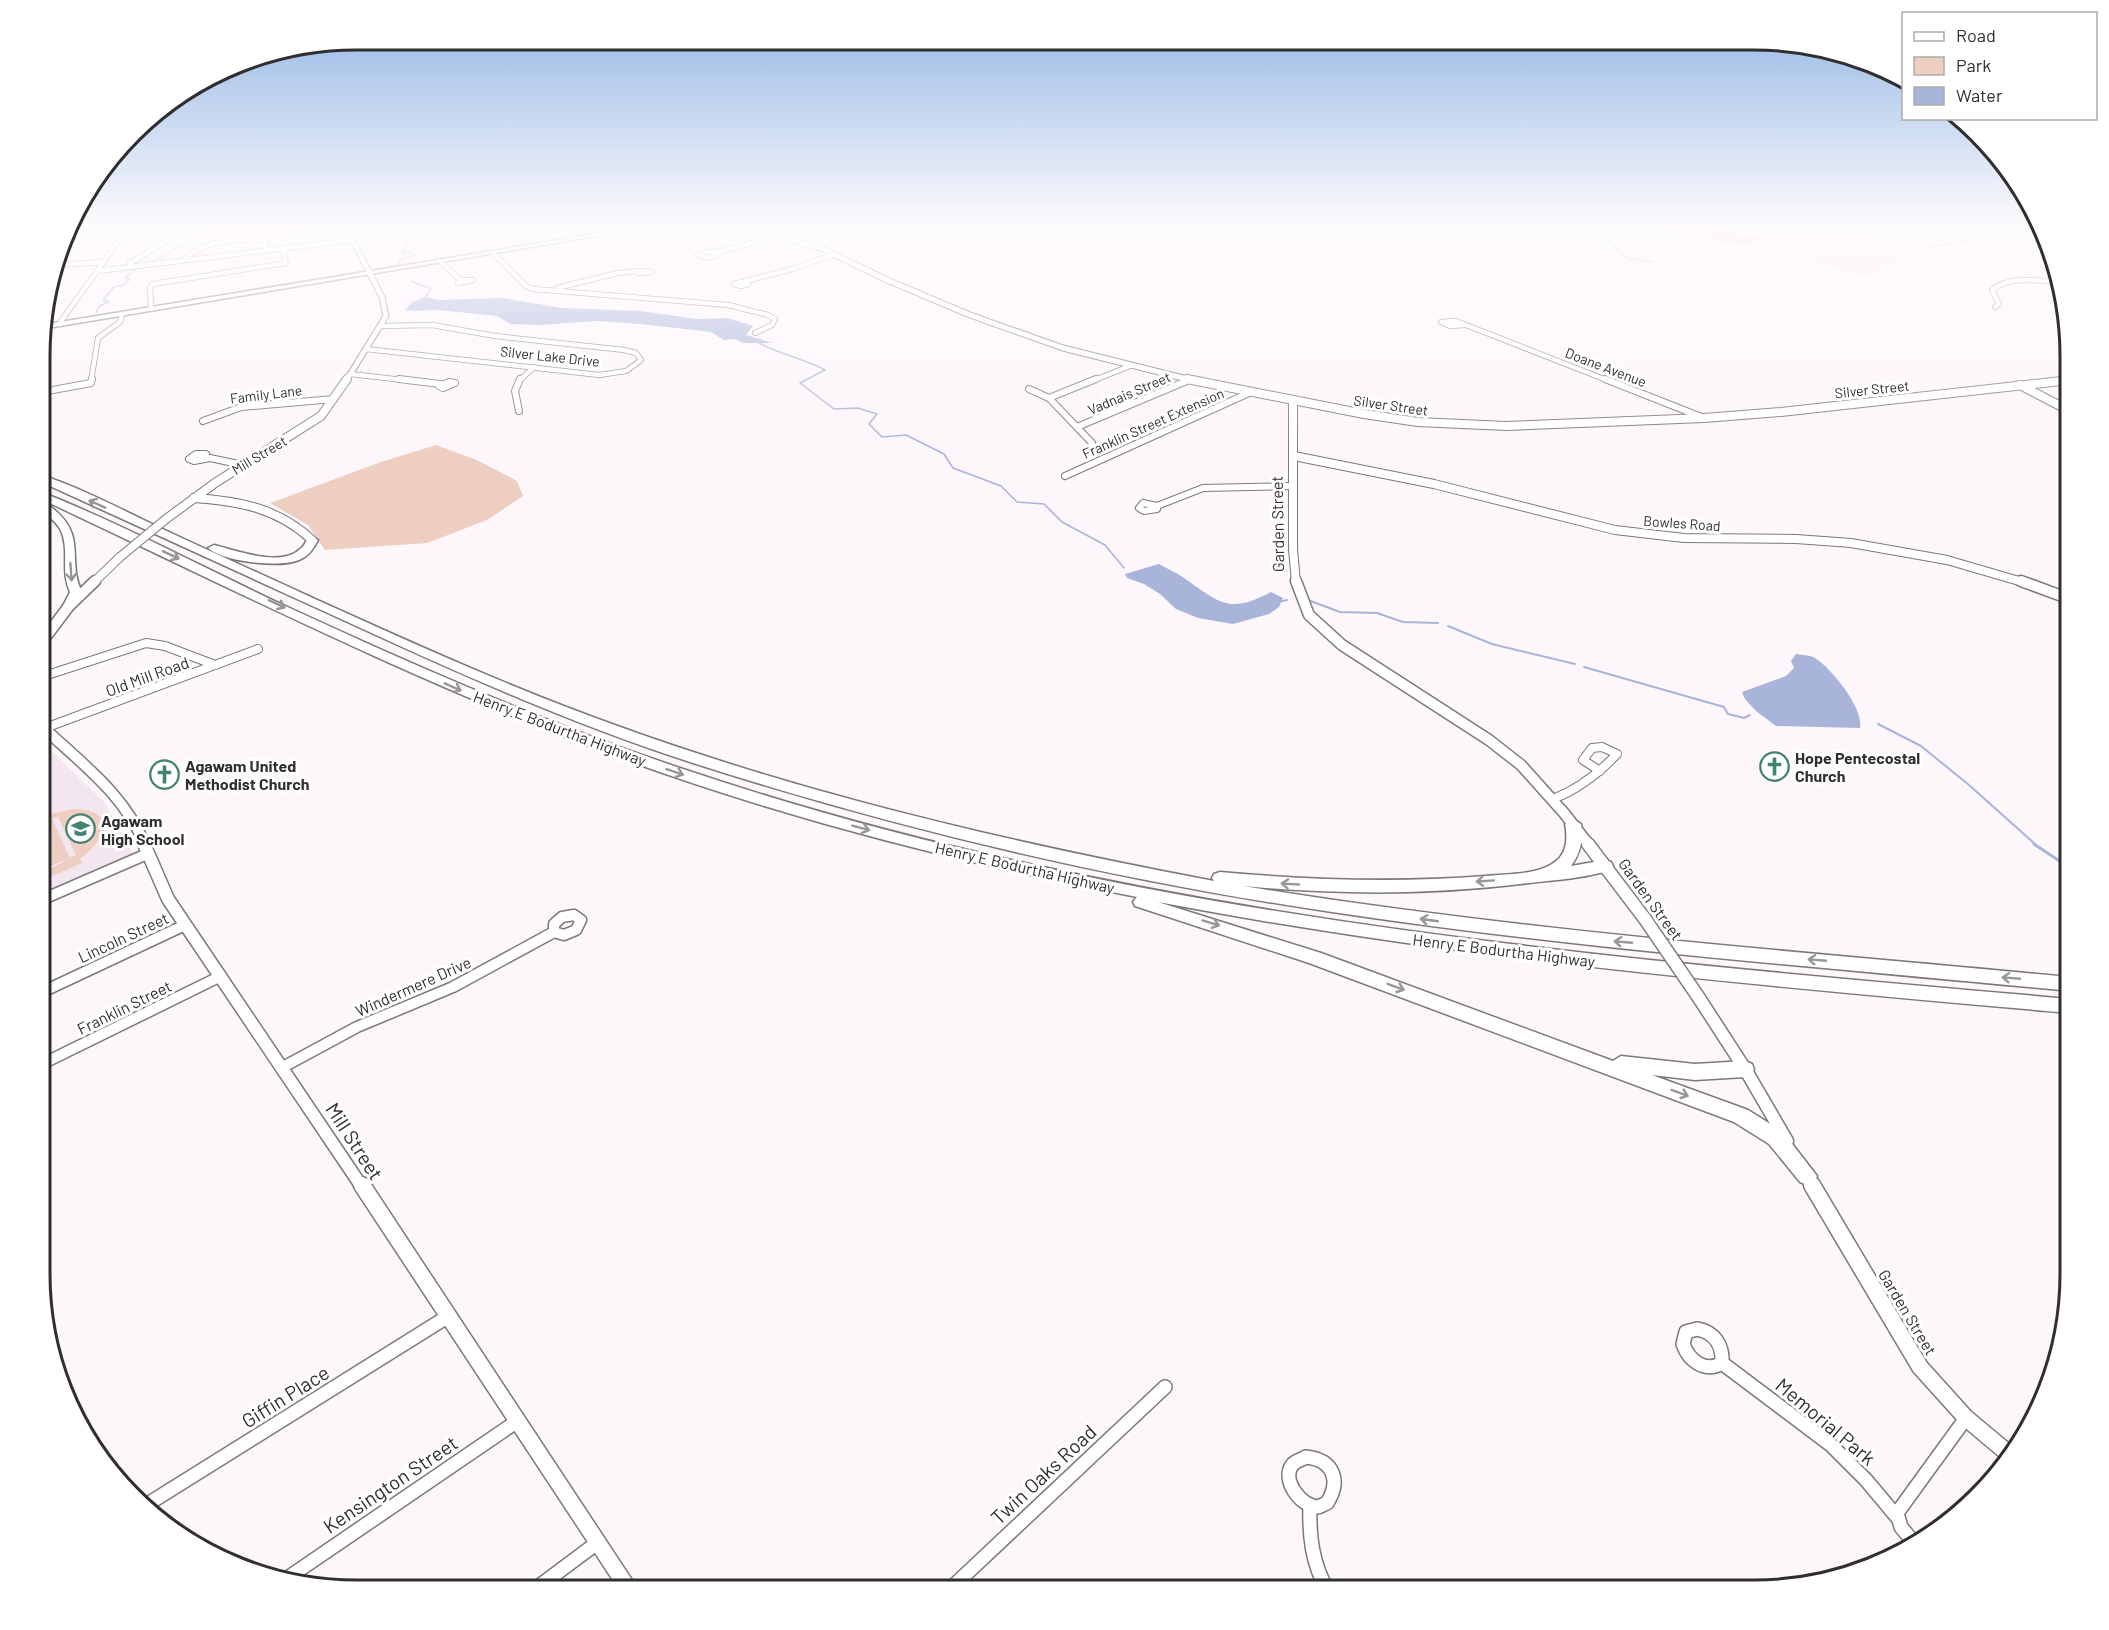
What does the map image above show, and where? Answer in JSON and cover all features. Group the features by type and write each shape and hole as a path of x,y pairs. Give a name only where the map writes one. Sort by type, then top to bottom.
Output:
{"highway":[{"name":"Henry E Bodurtha Highway","path":"50,482 471,674 572,715 673,752 757,778 967,834 1196,883 1467,925 1576,938 2060,983"},
{"name":"Henry E Bodurtha Highway","path":"50,499 447,684 556,730 777,804 887,834 1014,865 1213,907 1480,948 1602,962 2060,1005"},
{"path":"50,512 62,522 69,537 70,580 76,592 69,606"},
{"path":"118,513 208,546 255,560 274,561 292,558 306,551 312,540"},
{"path":"1526,878 1552,872 1566,861 1575,845 1573,824"},
{"path":"967,834 1163,870 1261,882 1356,885 1424,884 1526,878 1605,866"},
{"path":"1014,865 1187,915 1285,947 1751,1121 1783,1145 1807,1176"},
{"path":"1546,1043 1601,1060 1658,1069 1713,1072 1745,1069"}],"main road":[{"path":"51,325 199,301"}],"street":[{"path":"59,324 75,301"},
{"path":"151,301 151,309"},
{"path":"381,326 386,316 383,301"},
{"path":"686,301 724,304 768,315 775,319 772,325 755,333"},
{"name":"Silver Street","path":"937,301 1006,330 1130,366 1190,380 1400,419 1487,426 1704,418 1781,412 2060,381"},
{"path":"1995,307 1999,304 1998,301"},
{"path":"50,391 91,383 98,338 120,322 122,314"},
{"name":"Doane Avenue","path":"1464,325 1704,418"},
{"name":"Mill Street","path":"50,631 69,606 120,556 166,519 243,465 310,424 325,412 381,326"},
{"name":"Silver Lake Drive","path":"366,349 604,375 631,369 638,365 641,358 629,351 495,336 452,327 381,326"},
{"path":"1049,398 1130,366"},
{"path":"519,411 514,396 514,386 519,378 534,367"},
{"path":"350,374 440,384"},
{"name":"Vadnais Street","path":"1077,427 1190,380"},
{"path":"2020,385 2060,406"},
{"path":"1029,389 1049,398 1092,442"},
{"name":"Franklin Street Extension","path":"1065,476 1251,392"},
{"name":"Family Lane","path":"203,421 226,411 240,408 334,399"},
{"name":"Garden Street","path":"1293,400 1293,534 1296,587 1309,615 1342,645 1501,749 1530,773 1553,799 1645,919 1700,998 1745,1069 1909,1351 1932,1382 1966,1418 2004,1450"},
{"name":"Bowles Road","path":"1294,456 1429,483 1569,521 1619,531 1683,538 1835,542 1912,552 1990,571 2060,595"},
{"path":"206,458 243,465"},
{"path":"1157,506 1203,488 1294,486"},
{"path":"194,498 233,501 270,510 294,522 312,540"},
{"path":"50,674 146,643 165,646 215,664"},
{"name":"Old Mill Road","path":"50,723 258,649"},
{"name":"Mill Street","path":"50,732 124,806 138,831 161,889 284,1066 516,1422 622,1580"},
{"path":"1553,799 1573,792 1600,771"},
{"path":"50,896 147,854"},
{"name":"Lincoln Street","path":"50,988 185,925"},
{"name":"Windermere Drive","path":"284,1066 357,1027 453,987 554,932"},
{"name":"Franklin Street","path":"50,1060 221,976"},
{"name":"Giffin Place","path":"151,1502 447,1317"},
{"name":"Memorial Park","path":"1722,1363 1831,1445 1866,1480 1910,1537"},
{"name":"Twin Oaks Road","path":"960,1580 1165,1387"},
{"path":"1897,1517 1898,1510 1966,1418"},
{"name":"Kensington Street","path":"293,1574 516,1422"},
{"path":"1310,1505 1309,1534 1312,1556 1323,1580"},
{"path":"547,1580 597,1543"}],"shaded area":[{"name":"Agawam High School","path":"50,750 105,803 134,856 50,892"}],"green space":[{"path":"436,445 477,460 517,481 523,496 487,520 427,543 325,550 308,525 270,503 381,462"},
{"path":"73,809 88,811 97,814 103,820 104,827 97,843 80,859 82,863 50,877 50,869 76,855 58,817 50,819 50,814"},
{"path":"52,819 70,858 50,866 50,820"}],"water":[{"path":"415,301 520,301 562,308 641,311 697,319 728,318 753,326 746,335 773,343 744,343 735,339 724,340 711,332 640,324 598,321 538,325 511,324 497,316 439,310 405,311"},
{"path":"1159,564 1209,595 1227,603 1246,602 1271,592 1283,598 1279,607 1269,614 1233,624 1198,618 1176,609 1160,594 1144,584 1127,578 1125,574"},
{"path":"1796,654 1815,658 1837,679 1857,710 1860,728 1776,726 1756,711 1745,699 1742,692 1786,676 1794,668 1791,661"}],"waterway":[{"path":"96,313 99,306 109,302 106,301"},
{"path":"759,343 825,370 800,383 834,409 858,408 877,414 869,424 882,437 906,435 944,454 953,468 1001,486 1017,502 1044,504 1062,522 1105,545 1124,568"},
{"path":"1278,602 1287,600"},
{"path":"1308,600 1340,612 1377,613 1403,622 1438,623"},
{"path":"1448,626 1492,644 1575,664"},
{"path":"1584,667 1724,707 1728,714 1744,718 1750,715"},
{"path":"1878,724 1921,746 2036,845"},
{"path":"2034,844 2060,861"}],"place":[{"name":"Hope Pentecostal Church","path":"1774,766"},
{"name":"Agawam United Methodist Church","path":"164,774"},
{"name":"Agawam High School","path":"80,829"}]}
